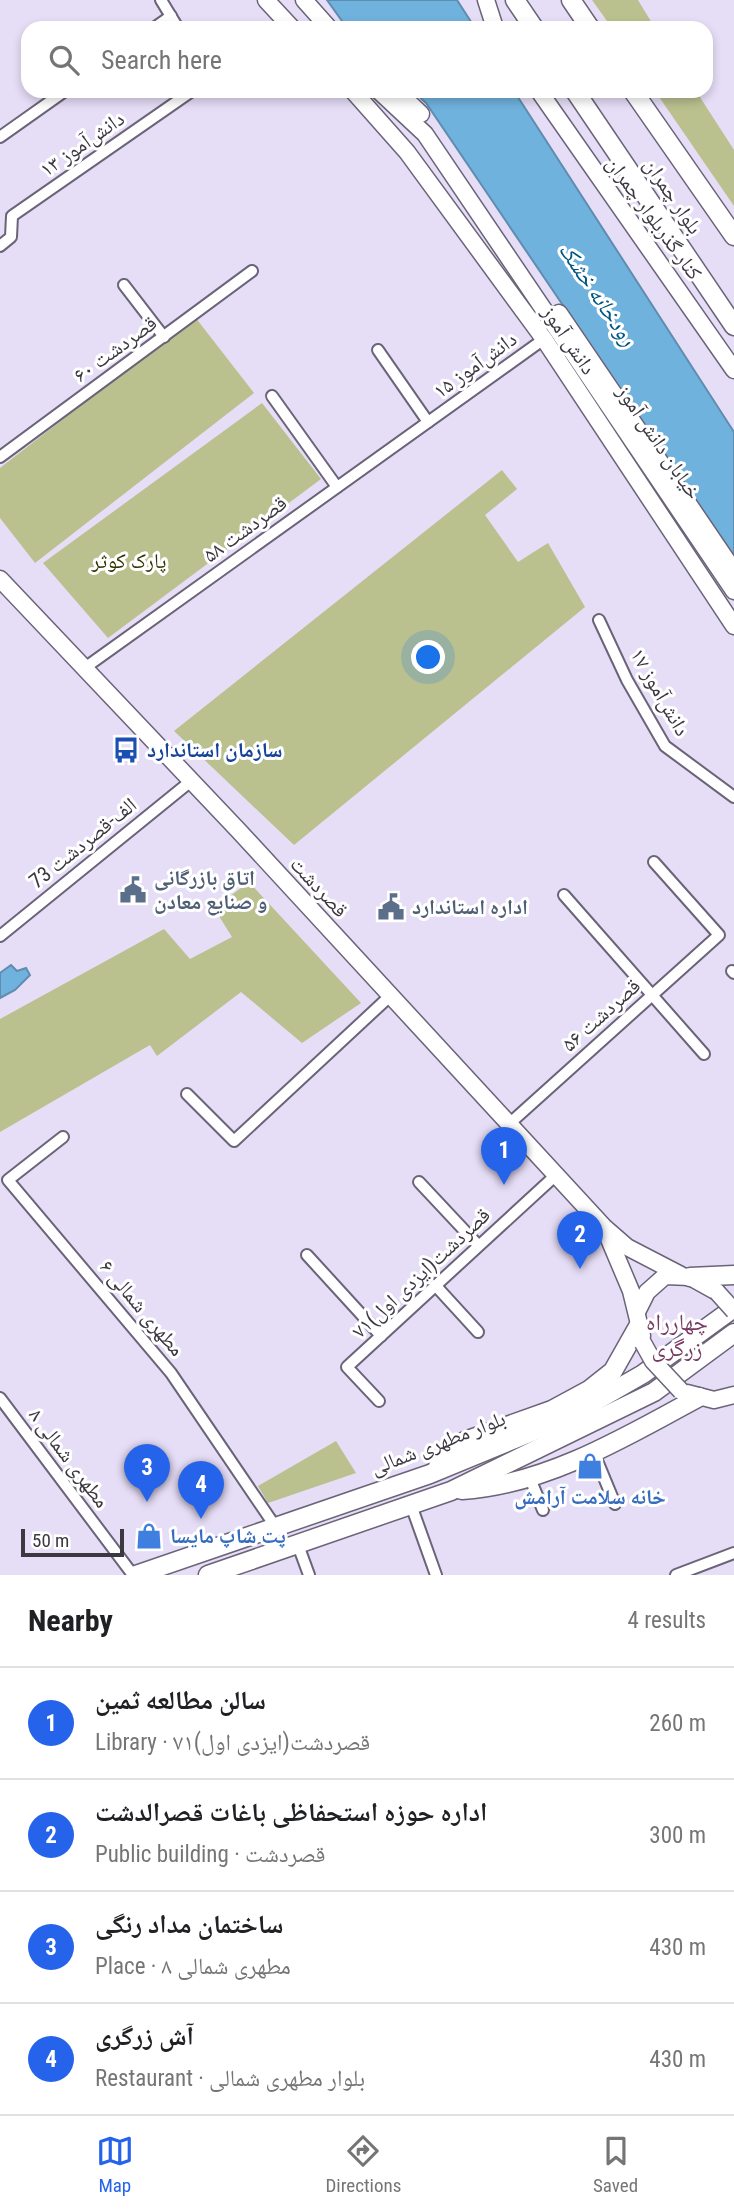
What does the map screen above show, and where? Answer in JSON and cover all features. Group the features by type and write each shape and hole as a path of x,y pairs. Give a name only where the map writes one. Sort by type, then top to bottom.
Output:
{"main road":[{"path":"265,0 283,21"},
{"path":"303,0 322,21"},
{"path":"486,0 493,21"},
{"path":"515,0 529,21"},
{"path":"571,0 585,21"},
{"name":"دانش آموز","path":"359,98 407,152 544,339 734,626"},
{"path":"390,98 408,109"},
{"path":"401,98 408,109"},
{"name":"کنار گذربلوار چمران","path":"544,98 734,370"},
{"name":"بلوار چمران","path":"580,98 734,326"},
{"name":"بلوار چمران","path":"638,98 734,236"},
{"name":"خیابان دانش آموز","path":"408,109 432,127 734,571"},
{"name":"خیابان دانش آموز","path":"408,109 734,591"},
{"name":"قصردشت","path":"0,579 86,667 604,1227"},
{"path":"604,1227 627,1247 717,1292 734,1310"},
{"path":"604,1227 620,1260 643,1343 671,1383 681,1391 699,1397 731,1398"},
{"path":"430,1474 465,1441 552,1410 589,1390 614,1371 638,1318 641,1300 658,1280 685,1276 734,1275"},
{"name":"بلوار مطهرى شمالى","path":"134,1575 430,1474 568,1417 643,1374 734,1310"},
{"path":"208,1575 451,1491 654,1392 734,1333"},
{"path":"451,1491 494,1488 529,1476 642,1429 699,1397"}],"street":[{"path":"161,0 174,21"},
{"path":"164,21 171,16"},
{"path":"0,137 55,98"},
{"name":"دانش‌آموز ۱۳","path":"0,246 11,237 12,216 182,98"},
{"name":"۶۰ قصردشت","path":"0,457 252,271"},
{"path":"124,285 164,337"},
{"name":"دانش‌آموز ۱۵","path":"428,422 544,339"},
{"path":"377,350 428,422"},
{"path":"272,396 337,487"},
{"name":"قصردشت ۵۸","path":"86,667 428,422"},
{"name":"دانش‌آموز ۱۷","path":"599,620 627,680 665,747 734,797"},
{"name":"73 الف-قصردشت","path":"0,936 191,781"},
{"name":"۵۶ قصردشت","path":"509,1124 719,935 654,862"},
{"path":"564,895 704,1054"},
{"path":"187,1094 234,1141 390,996"},
{"name":"۶ مطهری شمالی","path":"63,1137 8,1180 172,1373 275,1526"},
{"name":"۷۱قصردشت(ایزدی اول)","path":"379,1401 347,1367 556,1175"},
{"path":"419,1182 478,1245"},
{"path":"307,1255 380,1336"},
{"path":"435,1285 478,1332"},
{"name":"۸ مطهری شمالی","path":"0,1398 134,1575"},
{"path":"593,1451 615,1504"},
{"path":"529,1476 543,1510"},
{"path":"411,1505 436,1575"},
{"path":"299,1545 309,1575"},
{"path":"676,1575 734,1553"}],"green space":[{"path":"592,0 638,0 651,21 607,21"},
{"path":"660,98 701,98 734,150 734,206"},
{"path":"195,317 254,393 35,563 0,518 0,468"},
{"name":"پارک کوثر","path":"262,403 321,479 108,638 43,563"},
{"path":"502,470 517,489 485,515 518,562 548,543 585,607 294,845 174,731"},
{"path":"249,882 361,1003 302,1043 241,992 157,1056 150,1045 0,1132 0,1019 164,929 190,959 232,937 214,908"},
{"path":"336,1441 356,1473 268,1503 258,1486"}],"water":[{"path":"327,0 457,0 470,21 342,21"},
{"name":"رودخانه خشک","path":"421,98 519,98 734,432 734,558"},
{"path":"11,965 17,971 26,968 30,975 15,990 0,998 0,973"}],"place":[{"name":"سازمان استاندارد","path":"126,750"},
{"name":"اتاق بازرگانی و صنایع معادن","path":"133,890"},
{"name":"اداره استاندارد","path":"391,907"},
{"name":"سالن مطالعه ثمین","path":"504,1185"},
{"name":"اداره حوزه استحفاظی باغات قصرالدشت","path":"580,1269"},
{"name":"خانه سلامت آرامش","path":"590,1466"},
{"name":"ساختمان مداد رنگی","path":"147,1502"},
{"name":"آش زرگری","path":"201,1519"},
{"name":"پت شاپ مایسا","path":"149,1536"}],"district":[{"name":"چهارراه زرگری","path":"677,1335"}]}
